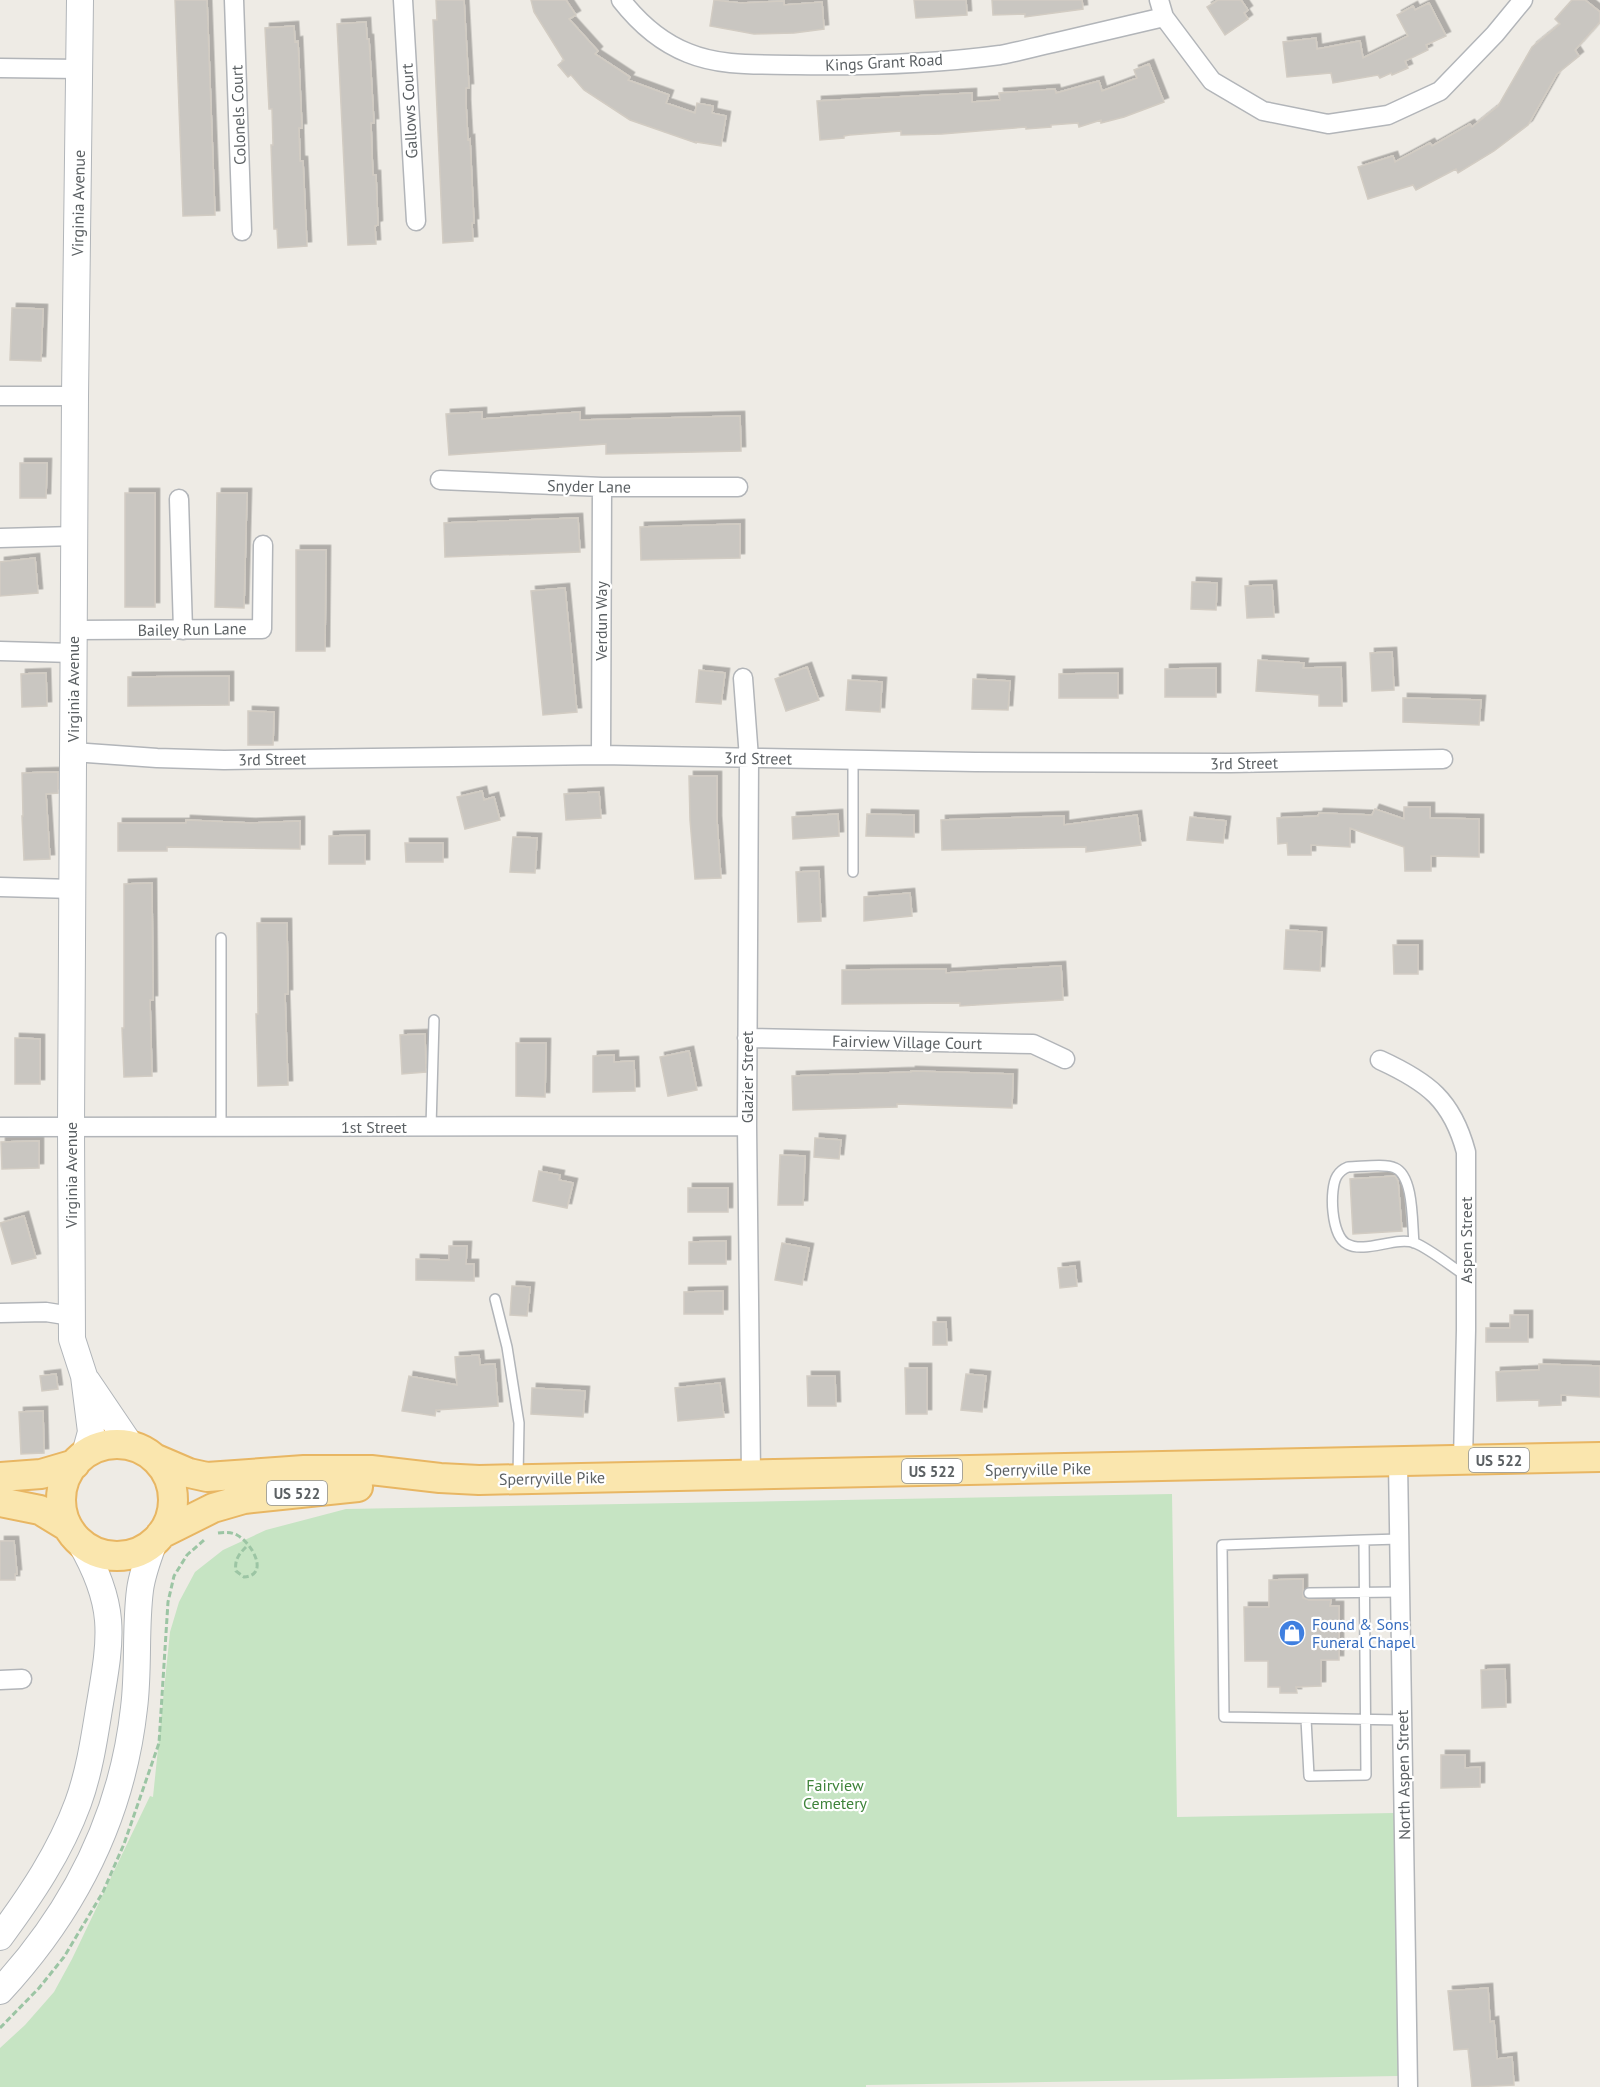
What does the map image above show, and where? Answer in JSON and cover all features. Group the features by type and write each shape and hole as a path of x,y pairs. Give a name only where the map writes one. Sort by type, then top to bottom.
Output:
{"main road":[{"name":"US 522","path":"0,1477 41,1474 80,1459 101,1446 116,1444 142,1452"},
{"name":"Sperryville Pike","path":"142,1452 189,1473 207,1477 304,1470 371,1470 440,1478 518,1479 1600,1457"},
{"path":"142,1452 165,1471 171,1486 173,1503 169,1520 157,1538"},
{"path":"74,1534 62,1511 62,1493 66,1476 80,1459"},
{"name":"Sperryville Pike","path":"157,1538 213,1508 244,1499 440,1478"},
{"name":"US 522","path":"0,1502 40,1510 74,1534 93,1551 108,1555 124,1555 140,1551 157,1538"}],"street":[{"name":"Virginia Avenue","path":"80,0 74,536 71,1316 72,1339 84,1376 91,1432 80,1459"},
{"name":"Colonels Court","path":"234,0 242,231"},
{"name":"Gallows Court","path":"403,0 416,221"},
{"name":"Kings Grant Road","path":"621,0 632,15 650,32 671,46 718,62 737,64 813,65 895,62 1000,54 1161,9"},
{"path":"1161,9 1212,81 1263,111 1328,124 1388,116 1440,91 1495,34 1523,0"},
{"path":"0,68 80,69"},
{"path":"0,396 75,396"},
{"name":"Snyder Lane","path":"440,480 602,487 738,487"},
{"name":"Verdun Way","path":"601,755 602,487"},
{"path":"179,499 183,630"},
{"path":"0,538 74,536"},
{"name":"Bailey Run Lane","path":"74,642 183,630 262,629 263,545"},
{"path":"0,651 74,642"},
{"name":"Glazier Street","path":"743,678 749,758 747,1126 751,1475"},
{"name":"3rd Street","path":"73,752 224,760 601,755 1230,763 1443,759"},
{"path":"0,887 73,889"},
{"name":"Fairview Village Court","path":"747,1038 1033,1044 1065,1059"},
{"name":"Aspen Street","path":"1380,1060 1419,1080 1437,1094 1451,1112 1466,1152 1463,1460"},
{"name":"1st Street","path":"0,1127 747,1126"},
{"path":"0,1313 46,1312 71,1316"},
{"name":"Virginia Avenue","path":"84,1376 142,1452"},
{"name":"North Aspen Street","path":"1398,1462 1408,2087"},
{"path":"0,1937 55,1855 79,1800 94,1736 107,1665 109,1623 106,1601 99,1578 74,1534"},
{"path":"0,1991 39,1944 73,1894 89,1866 113,1806 130,1740 137,1681 139,1600 142,1580 157,1538"},
{"path":"0,1680 22,1679"}],"lane":[{"path":"853,760 853,872"},
{"path":"221,938 221,1128"},
{"path":"430,1127 434,1020"},
{"path":"1414,1243 1408,1184 1400,1170 1393,1166 1348,1167 1342,1170 1334,1184 1334,1226 1338,1236 1345,1244 1355,1247 1414,1243 1466,1276"},
{"path":"495,1299 507,1347 519,1423 518,1479"},
{"path":"1400,1539 1222,1545 1224,1718 1403,1720"},
{"path":"1306,1719 1309,1776 1366,1775 1364,1540"},
{"path":"1309,1593 1401,1592"}],"path":[{"path":"248,1545 256,1557 258,1568 253,1575 246,1577 237,1573 236,1563 239,1554 248,1545"}],"green space":[{"name":"Fairview Cemetery","path":"1172,1494 1177,1817 1394,1813 1398,2076 866,2085 866,2087 0,2087 0,2048 25,2025 54,1992 150,1796 153,1797 170,1632 179,1602 195,1572 223,1550 266,1530 346,1509"}],"building":[{"path":"175,0 207,0 215,215 183,216"},
{"path":"436,0 464,0 469,88 466,88 466,104 468,140 470,139 473,241 443,243 433,20 437,20"},
{"path":"531,0 566,0 576,15 569,19 598,51 595,54 630,77 628,80 669,95 666,103 695,113 697,103 713,106 712,113 726,116 721,146 696,143 630,120 584,90 571,75 568,77 558,65 564,60 534,12"},
{"path":"714,0 741,3 784,1 784,5 822,2 824,29 794,33 754,34 710,26"},
{"path":"914,0 966,0 967,15 916,18"},
{"path":"992,0 1082,0 1083,9 1025,17 1025,14 993,15"},
{"path":"1218,0 1241,0 1248,10 1244,13 1248,19 1225,35 1207,7"},
{"path":"1572,0 1585,0 1600,12 1600,22 1575,50 1579,56 1557,74 1528,125 1494,151 1458,173 1456,169 1416,190 1413,185 1368,199 1358,167 1393,156 1395,162 1430,143 1432,146 1470,124 1472,127 1498,106 1532,47 1560,24 1555,19"},
{"path":"1429,3 1446,36 1426,45 1428,50 1405,61 1408,68 1380,78 1378,75 1333,83 1331,73 1287,77 1283,42 1316,38 1317,49 1360,41 1363,58 1408,36 1397,15 1413,6 1415,10"},
{"path":"366,22 374,123 371,123 373,175 376,175 378,225 375,226 376,244 348,245 337,24"},
{"path":"294,26 295,42 298,41 302,128 299,128 300,161 303,161 307,246 278,248 277,229 274,229 272,109 269,109 265,28"},
{"path":"1149,64 1164,102 1101,123 1101,120 1079,127 1078,123 1051,125 1051,127 942,134 901,135 901,131 820,140 817,101 972,93 972,102 1000,100 999,93 1055,89 1056,93 1099,81 1102,91 1137,78 1134,70"},
{"path":"12,308 43,309 41,361 10,360"},
{"path":"482,412 482,419 580,412 580,420 740,416 741,451 606,454 606,444 449,455 446,414"},
{"path":"20,463 47,463 46,498 20,498"},
{"path":"125,493 155,493 155,607 125,607"},
{"path":"217,493 247,493 244,608 215,607"},
{"path":"578,518 580,552 445,557 444,523"},
{"path":"740,524 740,558 641,560 640,527"},
{"path":"296,550 326,550 325,651 296,651"},
{"path":"35,558 38,593 0,596 0,562"},
{"path":"1192,582 1217,583 1216,610 1191,609"},
{"path":"1272,585 1274,617 1247,618 1245,586"},
{"path":"565,588 577,712 543,715 531,591"},
{"path":"1392,652 1394,690 1372,691 1370,653"},
{"path":"1258,660 1304,663 1303,668 1341,667 1342,706 1319,706 1319,695 1256,691"},
{"path":"807,667 819,700 786,711 775,679"},
{"path":"1216,668 1216,697 1165,697 1165,669"},
{"path":"699,670 725,673 721,704 696,702"},
{"path":"46,673 47,706 22,707 21,674"},
{"path":"1118,673 1118,698 1059,698 1059,674"},
{"path":"229,676 229,705 128,706 128,677"},
{"path":"973,679 1010,681 1008,710 972,709"},
{"path":"848,680 882,682 880,712 846,710"},
{"path":"1403,698 1481,700 1479,725 1403,722"},
{"path":"248,711 274,712 273,745 248,745"},
{"path":"58,772 58,793 46,794 50,859 24,860 22,773"},
{"path":"689,776 717,776 721,878 695,879"},
{"path":"482,791 484,800 494,797 500,820 465,829 457,797"},
{"path":"599,792 601,818 566,820 564,794"},
{"path":"1404,807 1430,807 1430,818 1479,819 1479,857 1431,856 1431,871 1405,871 1404,847 1350,828 1350,847 1311,845 1311,855 1288,855 1287,843 1278,844 1277,818 1318,816 1319,813 1372,815 1375,809 1404,819"},
{"path":"838,814 839,836 793,839 792,817"},
{"path":"867,814 914,815 914,837 866,836"},
{"path":"1137,815 1141,845 1086,852 1086,847 942,850 941,820 1064,816 1064,825"},
{"path":"1190,817 1226,821 1223,843 1187,840"},
{"path":"186,820 251,823 300,821 300,849 167,847 167,851 118,851 118,823 186,823"},
{"path":"365,835 365,864 329,864 329,836"},
{"path":"513,837 537,838 535,873 510,872"},
{"path":"405,843 443,843 443,862 406,862"},
{"path":"819,871 821,921 798,922 796,872"},
{"path":"152,883 153,1000 150,1000 152,1076 124,1077 122,1028 124,1028 124,884"},
{"path":"910,893 912,916 864,921 864,897"},
{"path":"257,923 287,923 288,994 285,994 288,1085 258,1086"},
{"path":"1286,930 1322,932 1320,971 1284,969"},
{"path":"1393,945 1418,945 1418,974 1394,974"},
{"path":"1061,966 1063,1000 960,1006 960,1003 842,1004 842,970 946,969 946,973"},
{"path":"425,1034 426,1072 402,1074 400,1035"},
{"path":"15,1038 40,1039 40,1084 15,1084"},
{"path":"516,1043 546,1043 545,1097 516,1096"},
{"path":"689,1051 697,1090 668,1096 660,1057"},
{"path":"614,1055 614,1062 634,1061 635,1091 593,1092 593,1056"},
{"path":"911,1071 1013,1074 1012,1108 897,1104 897,1107 793,1110 792,1076"},
{"path":"815,1138 841,1140 839,1159 814,1157"},
{"path":"39,1141 39,1168 2,1169 1,1142"},
{"path":"780,1155 805,1156 803,1205 778,1205"},
{"path":"539,1171 560,1175 559,1180 573,1183 567,1208 533,1201"},
{"path":"1395,1176 1398,1181 1402,1231 1353,1234 1350,1179"},
{"path":"688,1188 728,1188 728,1212 688,1212"},
{"path":"24,1216 36,1258 12,1264 0,1223"},
{"path":"726,1241 726,1264 689,1264 689,1242"},
{"path":"782,1243 809,1248 802,1285 775,1280"},
{"path":"449,1246 467,1246 466,1264 474,1264 474,1281 416,1280 416,1259 449,1260"},
{"path":"1075,1266 1077,1286 1060,1288 1058,1268"},
{"path":"512,1286 530,1287 527,1316 510,1315"},
{"path":"723,1291 723,1314 684,1314 684,1292"},
{"path":"1510,1315 1528,1315 1528,1342 1486,1342 1486,1328 1510,1328"},
{"path":"933,1322 946,1322 947,1345 933,1345"},
{"path":"479,1355 480,1365 495,1364 498,1406 436,1410 435,1416 402,1411 409,1376 457,1385 455,1357"},
{"path":"1539,1364 1600,1366 1600,1397 1561,1395 1561,1405 1539,1406 1539,1400 1497,1401 1496,1372 1539,1370"},
{"path":"905,1368 927,1368 927,1414 906,1414"},
{"path":"56,1374 58,1389 42,1391 40,1376"},
{"path":"966,1374 986,1376 982,1412 961,1410"},
{"path":"807,1376 835,1376 836,1406 808,1406"},
{"path":"720,1383 724,1417 678,1421 675,1388"},
{"path":"532,1388 585,1391 583,1417 531,1414"},
{"path":"43,1411 44,1453 21,1454 19,1412"},
{"path":"0,1541 14,1541 17,1574 15,1574 15,1580 0,1580"},
{"name":"Found & Sons Funeral Chapel","path":"1303,1579 1303,1598 1331,1600 1330,1606 1339,1606 1339,1660 1321,1660 1321,1686 1296,1687 1297,1693 1280,1693 1280,1687 1268,1687 1268,1661 1245,1661 1244,1607 1269,1607 1269,1580"},
{"path":"1505,1669 1506,1707 1482,1708 1481,1670"},
{"path":"1441,1755 1465,1755 1465,1768 1480,1767 1480,1787 1441,1788"},
{"path":"1488,1988 1490,2022 1494,2021 1497,2059 1512,2057 1514,2085 1472,2087 1468,2049 1454,2050 1448,1991"}],"place":[{"name":"Found & Sons Funeral Chapel","path":"1292,1633"}]}
